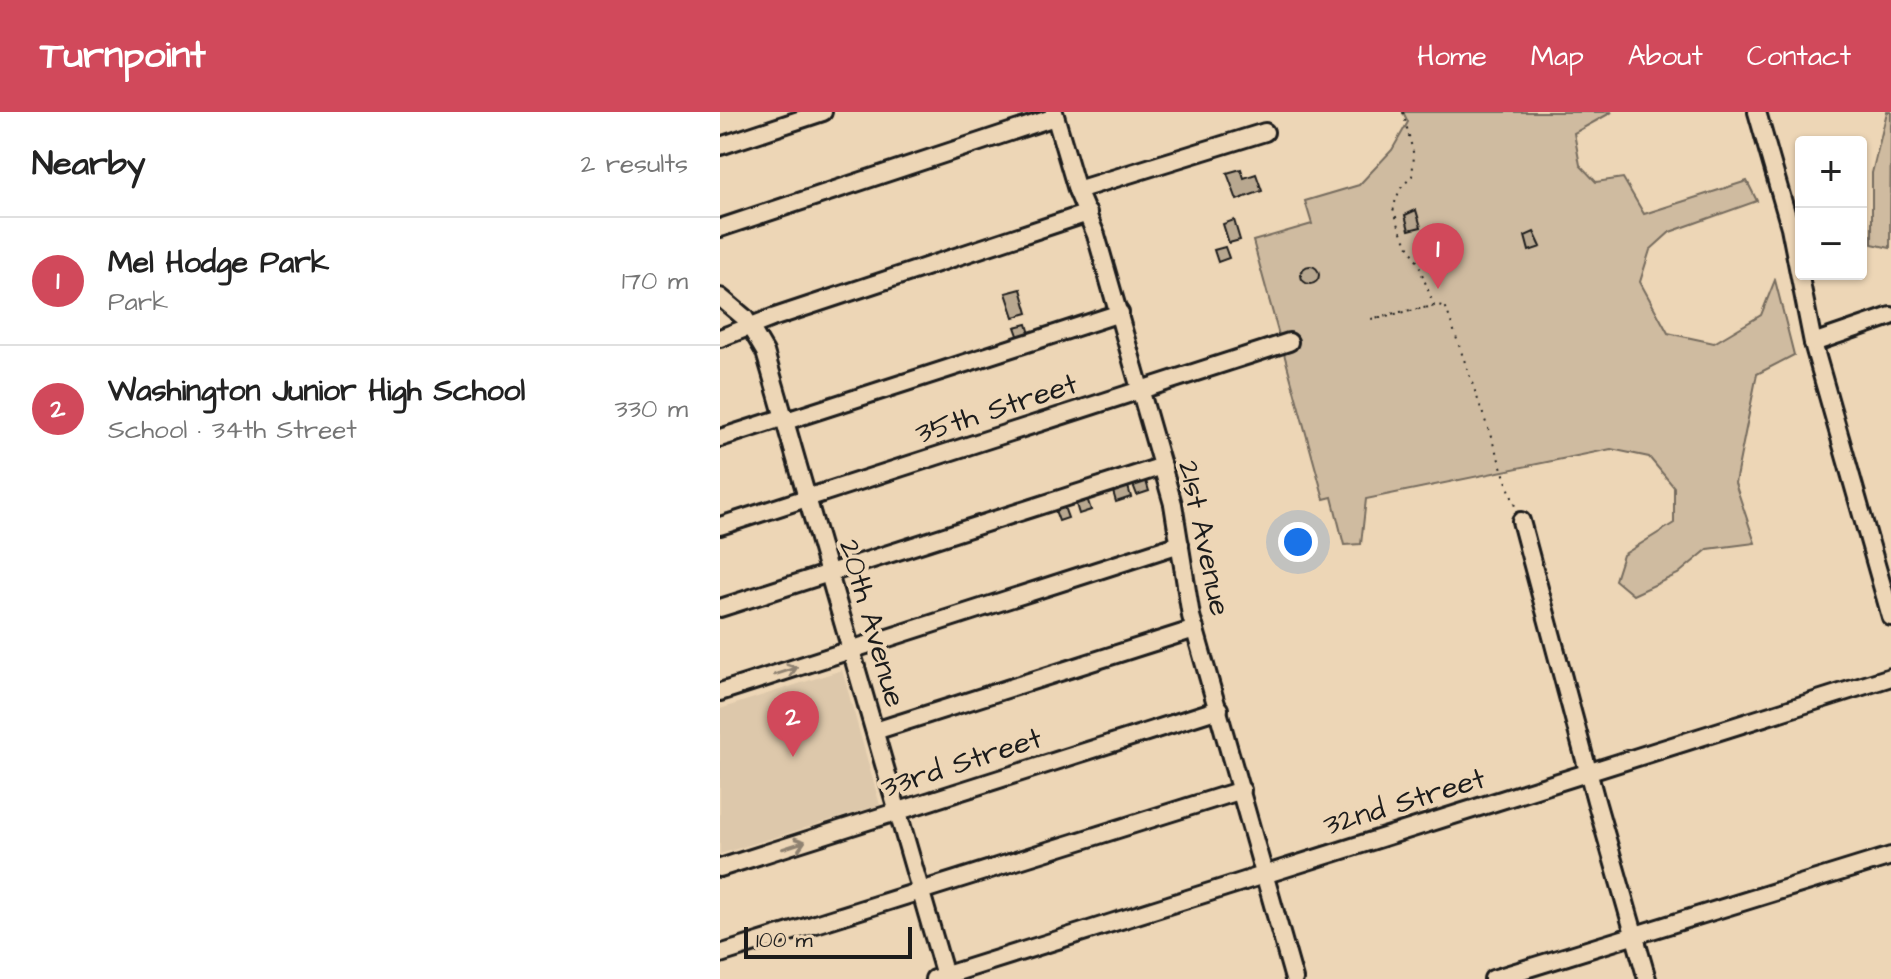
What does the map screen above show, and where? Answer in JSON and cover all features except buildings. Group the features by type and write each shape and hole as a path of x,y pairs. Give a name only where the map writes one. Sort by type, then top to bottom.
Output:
{"street":[{"path":"720,146 823,112"},
{"path":"1757,112 1790,227 1813,343 1891,617"},
{"path":"720,228 1054,115"},
{"name":"21st Avenue","path":"1054,115 1120,313 1163,466 1177,519 1183,574 1195,629 1294,979"},
{"path":"1077,190 1265,132"},
{"path":"720,338 1088,213"},
{"name":"20th Avenue","path":"720,297 751,325 765,352 898,812 941,978"},
{"path":"720,438 1120,313"},
{"path":"1813,343 1891,316"},
{"name":"35th Street","path":"720,526 1289,342"},
{"path":"720,608 1163,466"},
{"path":"1521,521 1647,979"},
{"path":"720,692 1180,544"},
{"path":"875,731 1195,629"},
{"name":"32nd Street","path":"941,978 1891,677"},
{"name":"33rd Street","path":"720,868 1219,709"},
{"path":"720,954 1242,790"},
{"path":"1493,979 1891,856"}],"path":[{"path":"1403,112 1414,156 1412,176 1400,189 1393,208 1434,306"},
{"path":"1434,306 1371,319 1403,310 1434,306 1445,305 1521,521"}],"shaded area":[{"path":"1403,112 1612,112 1574,133 1580,165 1596,182 1623,178 1644,214 1747,181 1757,201 1670,232 1650,250 1640,282 1668,333 1714,343 1761,315 1775,280 1794,355 1757,374 1735,483 1755,543 1708,549 1678,574 1633,595 1615,580 1623,555 1674,523 1674,487 1649,457 1611,449 1366,499 1361,544 1344,545 1332,497 1324,499 1253,241 1312,224 1305,201 1359,185 1392,150 1408,122"},
{"path":"1887,112 1891,112 1890,248 1872,244 1872,173"},
{"path":"842,670 880,805 720,854 720,709"}],"place":[{"name":"Mel Hodge Park","path":"1438,289"},
{"name":"Washington Junior High School","path":"793,757"}]}
